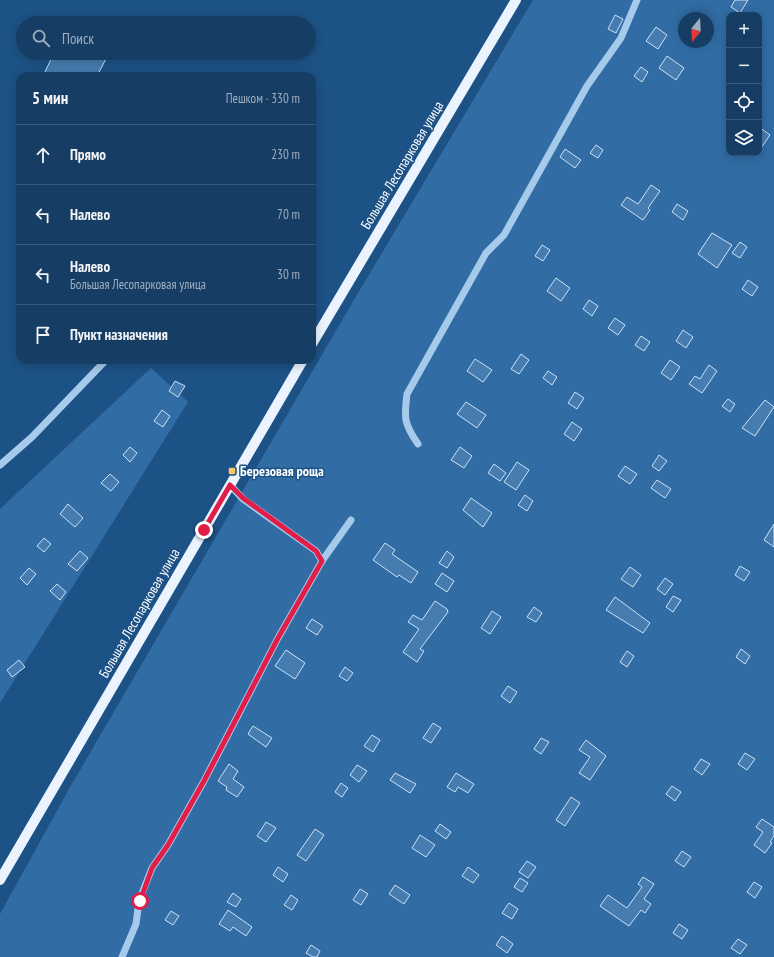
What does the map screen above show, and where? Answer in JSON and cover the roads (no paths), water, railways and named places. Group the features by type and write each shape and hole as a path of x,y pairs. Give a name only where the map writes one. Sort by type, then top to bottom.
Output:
{"main road":[{"name":"Большая Лесопарковая улица","path":"316,337 516,0"},
{"name":"Большая Лесопарковая улица","path":"0,880 301,364"}],"street":[{"path":"418,444 408,429 404,415 407,394 482,259 504,236 588,86 621,38 637,0"},
{"path":"0,465 32,437 102,364"},
{"path":"230,485 243,498 316,551 322,561"},
{"path":"122,957 136,924 140,901 152,868 168,845 204,781 278,638 322,561 351,520"}],"place":[{"name":"Березовая роща","path":"232,471"}]}
